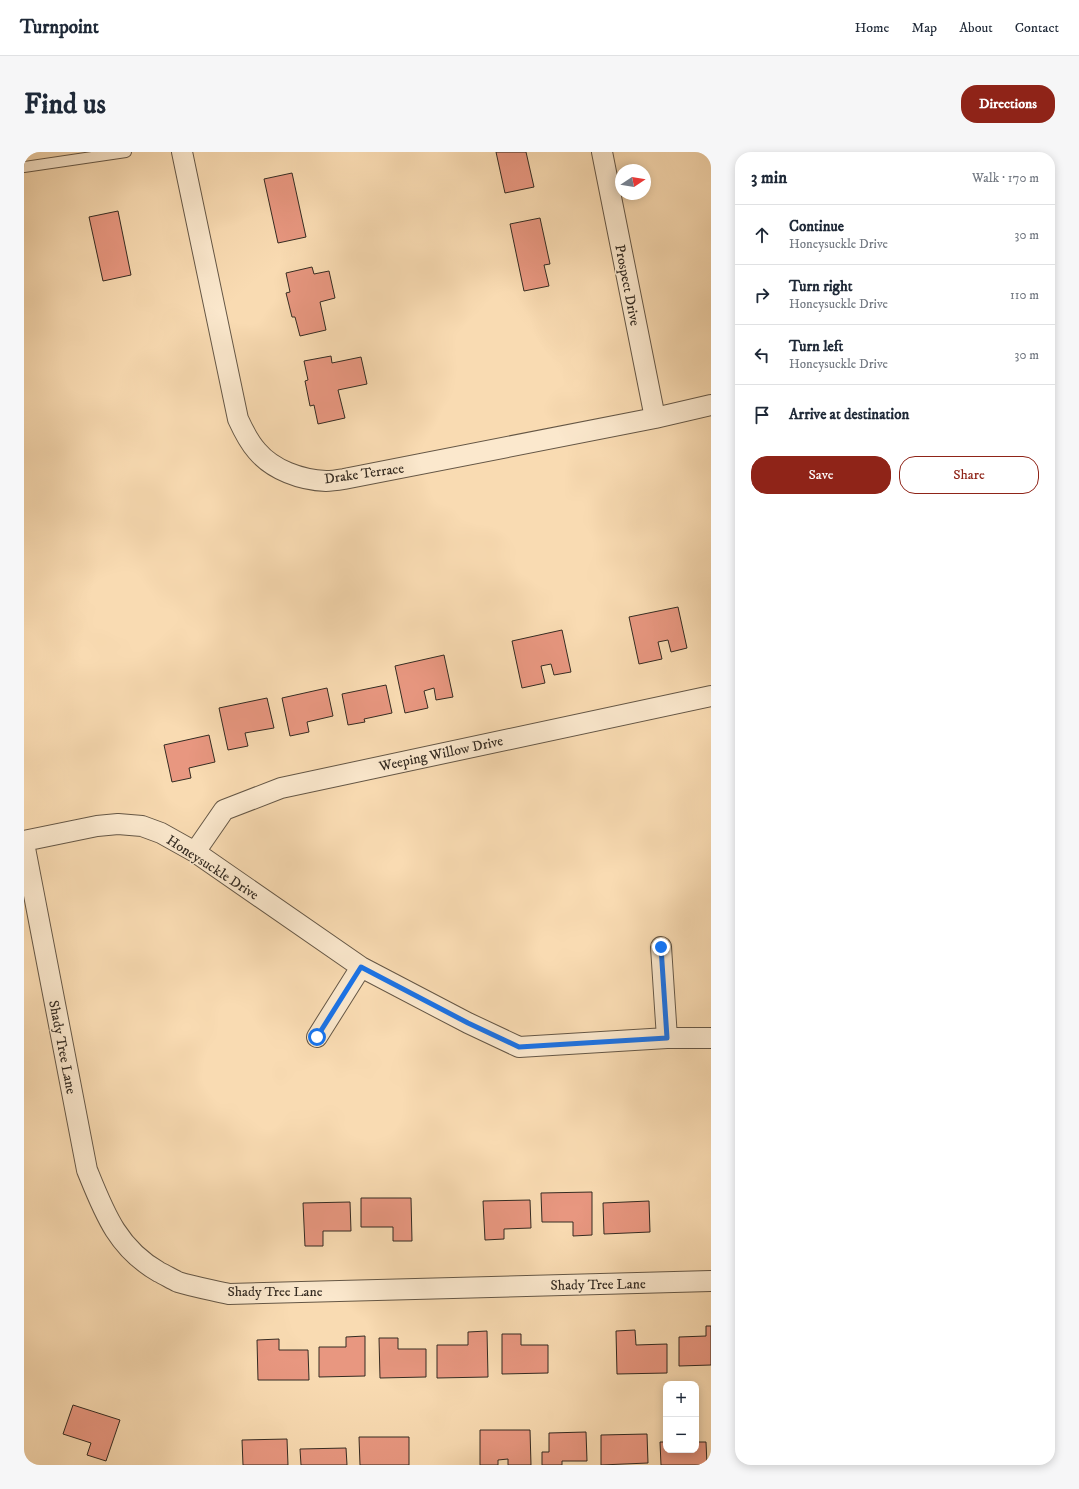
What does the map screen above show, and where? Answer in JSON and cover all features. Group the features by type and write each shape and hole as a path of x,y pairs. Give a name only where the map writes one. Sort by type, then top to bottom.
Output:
{"street":[{"name":"Drake Terrace","path":"182,152 238,419 246,436 257,451 271,464 289,473 308,479 326,481 344,479 655,418 711,405"},
{"name":"Prospect Drive","path":"602,152 655,418"},
{"name":"Weeping Willow Drive","path":"195,852 224,810 281,788 711,696"},
{"name":"Honeysuckle Drive","path":"24,842 97,826 118,824 142,826 161,833 195,852 361,967 468,1023 519,1047 667,1038 711,1038"},
{"name":"Shady Tree Lane","path":"24,842 87,1170 102,1208 114,1230 129,1248 149,1266 177,1281 229,1294 711,1281"},
{"path":"661,947 667,1038"},
{"path":"317,1037 361,967"}],"lane":[{"path":"24,167 126,152"}],"building":[{"path":"496,152 526,152 534,187 505,193"},
{"path":"292,173 306,237 278,243 264,179"},
{"path":"118,211 131,275 103,281 89,217"},
{"path":"540,218 550,264 544,265 549,286 524,291 510,224"},
{"path":"312,267 314,274 329,271 335,298 320,302 326,330 300,336 295,317 292,317 286,293 290,292 286,273"},
{"path":"331,356 332,363 361,357 367,384 338,390 345,418 318,424 314,405 310,406 305,381 308,380 304,361"},
{"path":"678,607 687,648 671,652 668,640 658,642 662,659 639,664 629,617"},
{"path":"562,630 571,672 554,675 551,664 541,666 545,683 522,688 512,641"},
{"path":"444,655 453,697 436,700 434,688 424,691 428,708 405,713 395,666"},
{"path":"386,685 392,713 364,719 365,722 348,725 342,694"},
{"path":"327,688 333,716 307,722 309,732 290,736 282,698"},
{"path":"267,698 274,728 245,733 248,746 228,750 219,708"},
{"path":"209,735 215,762 189,768 191,778 172,782 164,745"},
{"path":"592,1192 592,1235 573,1236 573,1222 542,1222 541,1193"},
{"path":"361,1198 411,1198 412,1241 393,1241 393,1227 361,1227"},
{"path":"530,1200 531,1228 504,1229 504,1239 485,1240 483,1201"},
{"path":"649,1201 650,1232 604,1234 603,1203"},
{"path":"350,1202 351,1231 323,1231 323,1246 305,1246 303,1203"},
{"path":"706,1326 711,1326 711,1365 679,1366 679,1337 706,1336"},
{"path":"635,1330 636,1345 667,1344 667,1373 617,1374 616,1331"},
{"path":"487,1331 488,1377 437,1378 437,1345 468,1345 468,1332"},
{"path":"502,1334 521,1334 521,1345 548,1345 548,1373 502,1374"},
{"path":"365,1336 365,1376 319,1377 319,1347 346,1347 346,1337"},
{"path":"379,1338 398,1338 398,1349 426,1349 426,1377 380,1378"},
{"path":"279,1339 279,1350 308,1350 309,1380 258,1380 257,1340"},
{"path":"73,1405 120,1420 106,1461 87,1455 91,1443 63,1434"},
{"path":"480,1430 530,1430 531,1465 508,1465 508,1459 498,1460 498,1465 480,1465"},
{"path":"586,1432 587,1461 562,1461 562,1465 542,1465 542,1452 549,1452 549,1433"},
{"path":"647,1434 648,1463 601,1465 601,1435"},
{"path":"359,1437 409,1437 409,1465 360,1465"},
{"path":"287,1439 288,1465 243,1465 242,1440"},
{"path":"660,1442 663,1442 663,1453 699,1453 699,1442 706,1442 707,1465 661,1465"},
{"path":"346,1448 347,1465 301,1465 300,1449"}],"route":[{"path":"317,1037 361,967 468,1023 519,1047 667,1038 661,947"}]}
